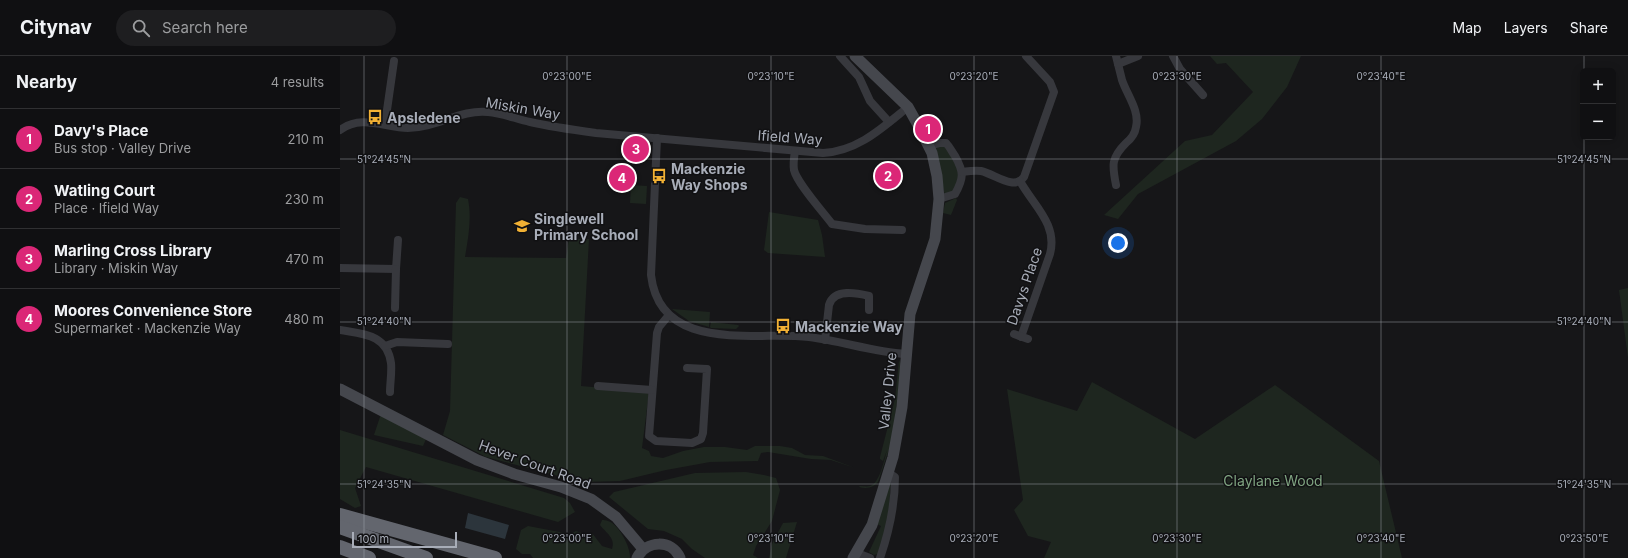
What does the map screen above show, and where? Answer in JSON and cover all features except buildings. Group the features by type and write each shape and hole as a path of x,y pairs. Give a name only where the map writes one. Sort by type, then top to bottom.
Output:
{"highway":[{"path":"340,515 495,558"},
{"path":"340,527 426,558"},
{"path":"340,548 369,558"}],"street":[{"path":"840,56 859,77 870,100 889,122"},
{"name":"Valley Drive","path":"855,56 908,107 929,146 937,176 939,199 936,233 931,252 912,305 909,321 900,423 889,473 872,525 855,555"},
{"path":"962,172 981,171 1011,183 1020,181 1024,177 1054,92 1050,82 1026,56"},
{"path":"1116,185 1113,168 1114,158 1119,150 1134,134 1137,120 1136,112 1122,80 1117,60 1138,56"},
{"path":"1173,56 1180,69 1203,95"},
{"path":"386,124 394,61"},
{"name":"Ifield Way","path":"657,138 823,153 844,149 863,141 908,107"},
{"name":"Miskin Way","path":"340,130 344,126 373,122 408,128 432,125 469,114 488,112 570,130 657,138"},
{"path":"657,138 651,276 652,286 658,300 669,315 683,325 708,334 783,335 825,340 886,352 906,354"},
{"path":"929,146 941,142 947,144 962,172 955,194 939,199"},
{"path":"795,151 794,168 797,176 810,197 832,224 865,229 902,230"},
{"name":"Davys Place","path":"1020,181 1047,221 1052,240 1050,254 1021,337"},
{"path":"395,308 398,240"},
{"path":"340,268 396,269"},
{"path":"825,340 829,304 834,296 845,293 868,296 870,298 869,310"},
{"path":"669,315 659,327 657,333 649,436 656,441 692,443 701,440 703,433 708,369 687,368"},
{"path":"340,330 369,335 376,338 385,346 391,363 390,392"},
{"path":"385,346 397,342 448,344"},
{"path":"598,386 652,390"},
{"name":"Hever Court Road","path":"340,389 477,460 514,474 561,487 591,499 616,517 640,554 656,544 663,544 675,550 681,557"},
{"path":"880,558 890,524 894,496 895,476 889,473"},
{"path":"855,555 870,558"}],"green space":[{"path":"1210,56 1301,56 1287,87 1262,119 1236,141 1138,194 1118,219 1104,215 1185,141 1212,135 1253,92 1226,63 1217,64"},
{"path":"946,146 960,171 955,191 945,194 936,147"},
{"path":"631,185 647,186 646,204 630,203"},
{"path":"460,197 468,199 470,214 465,257 566,258 569,239 589,239 581,386 649,392 642,448 649,451 651,456 663,458 683,451 704,447 725,447 747,450 755,446 780,446 792,448 805,455 823,456 855,468 831,460 811,459 768,452 761,453 758,461 710,462 666,470 620,481 581,482 486,457 443,435 450,411 456,203"},
{"path":"956,198 957,200 951,215 943,213 945,203"},
{"path":"769,212 818,220 825,257 768,253 764,250"},
{"path":"1628,288 1628,358 1619,290"},
{"path":"672,309 710,312 709,327 689,321"},
{"path":"711,322 739,326 736,329 711,328"},
{"path":"899,360 901,364 893,438 878,482 870,488 859,487 873,484 879,476 883,465 887,450 883,461 880,457 895,399"},
{"name":"Claylane Wood","path":"1092,382 1195,439 1275,385 1379,461 1402,558 1044,558 1051,542 1028,536 1014,510 1023,500 1007,389 1077,411"},
{"path":"381,414 426,439 423,446 374,435"},
{"path":"340,430 564,498 570,503 575,512 558,522 366,467 355,488 361,506 355,508 340,499"},
{"path":"746,472 776,478 780,490 772,521 756,546 753,555 758,558 705,558 692,549 682,539 664,531 648,529 609,497 614,492 695,473"},
{"path":"891,481 888,524 878,554 874,555 869,552 881,526 877,524"},
{"path":"602,520 612,523 620,531 629,548 630,558 533,558 530,554 522,554 516,549 521,530 528,526 570,534 576,531 587,535 592,533 602,546 612,549 612,539 600,525"},
{"path":"797,522 786,558 769,558 772,544 783,523"}],"shaded area":[{"path":"468,513 509,525 505,539 465,528"}],"place":[{"name":"Apsledene","path":"375,117"},
{"name":"Davy's Place","path":"928,129"},
{"name":"Marling Cross Library","path":"636,149"},
{"name":"Mackenzie Way Shops","path":"659,176"},
{"name":"Watling Court","path":"888,176"},
{"name":"Moores Convenience Store","path":"622,178"},
{"name":"Singlewell Primary School","path":"522,226"},
{"name":"Mackenzie Way","path":"783,326"}]}
